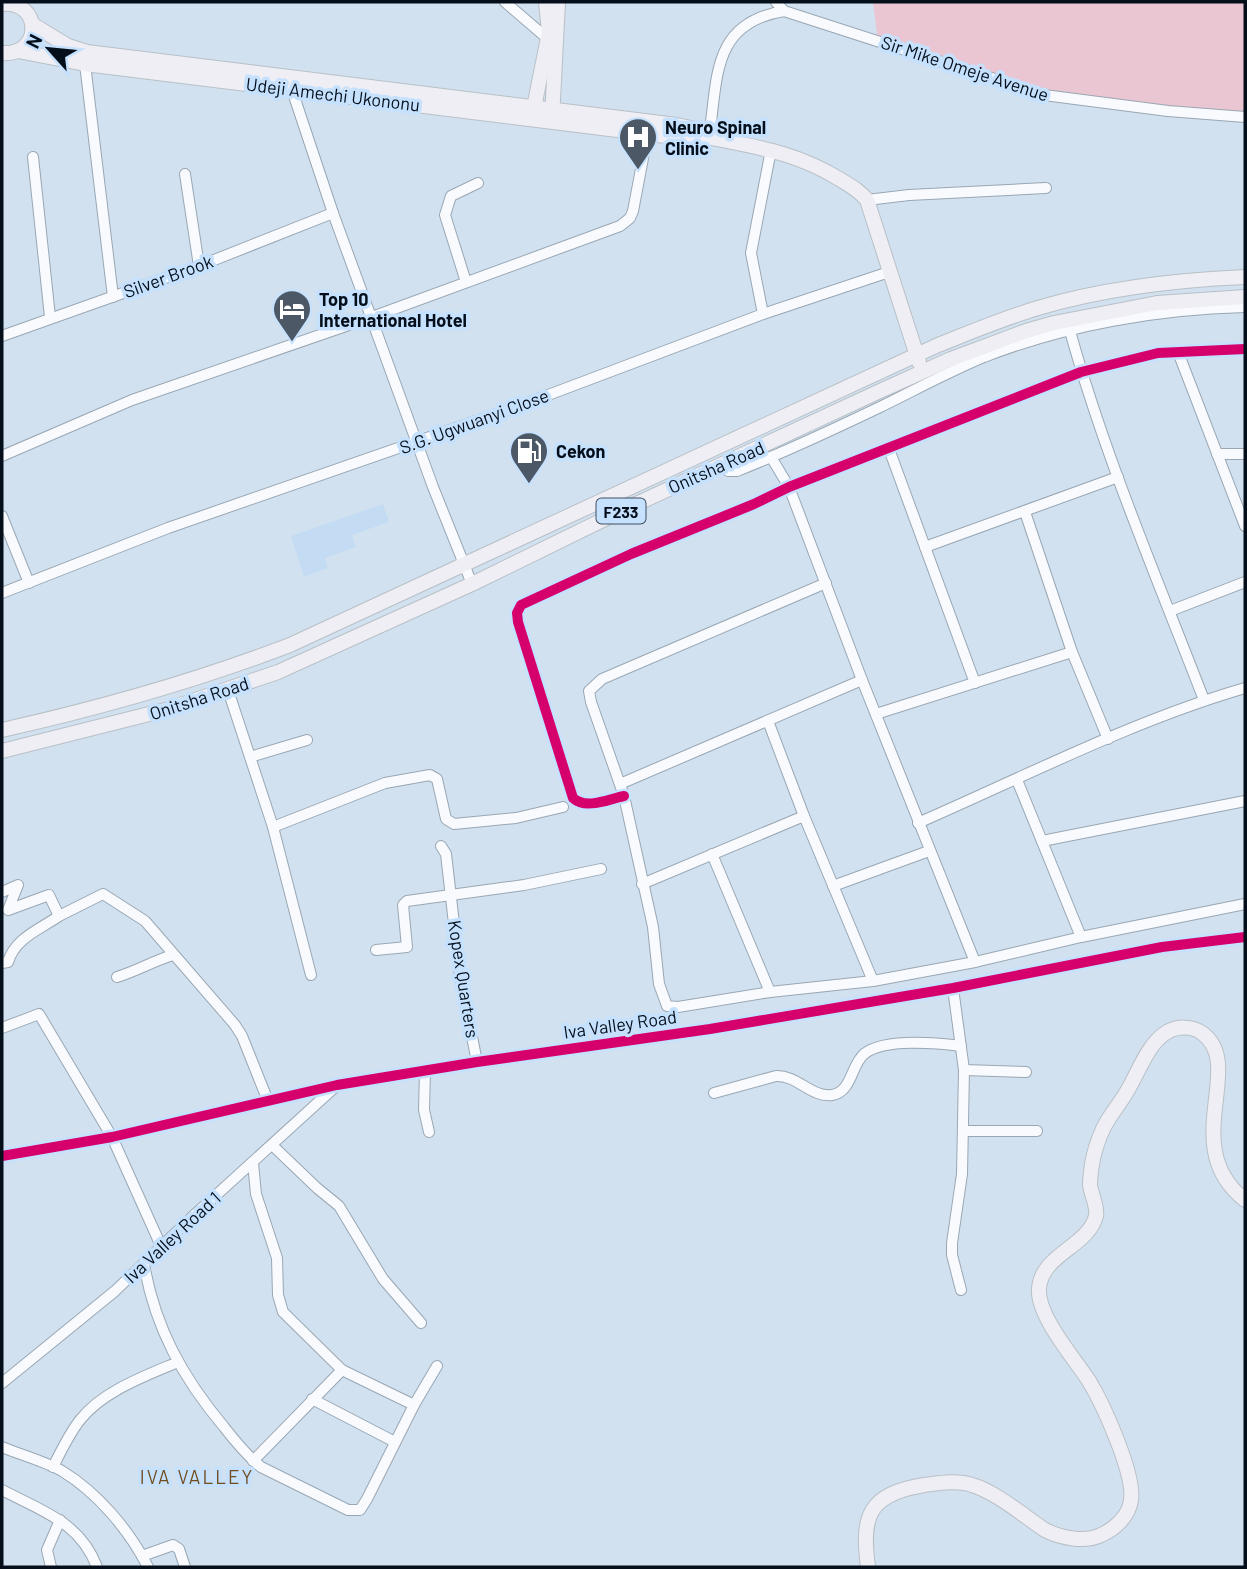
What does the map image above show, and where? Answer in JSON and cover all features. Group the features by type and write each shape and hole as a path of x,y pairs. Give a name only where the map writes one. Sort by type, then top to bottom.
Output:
{"main road":[{"path":"533,113 548,39 546,2"},
{"path":"558,2 552,116 691,128 705,137 798,157 859,191 867,200 922,372"},
{"name":"Udeji Amechi Ukononu","path":"2,4 13,3 28,12 68,46 87,52 222,74 533,113 691,139 705,137"},
{"path":"18,51 30,40 28,12"},
{"name":"Udeji Amechi Ukononu","path":"2,53 18,51 85,64 222,74 292,90 533,113"},
{"name":"Onitsha Road","path":"2,730 150,694 290,645 917,355 1018,314 1130,288 1245,277"},
{"name":"Onitsha Road","path":"2,751 169,709 278,672 472,584 723,463 976,349 1054,323 1157,303 1245,297"},
{"path":"868,1567 867,1530 874,1506 883,1497 894,1492 920,1486 956,1482 975,1485 1057,1536 1098,1537 1120,1522 1126,1513 1131,1500 1129,1482 1106,1415 1090,1383 1044,1311 1038,1292 1045,1270 1073,1245 1094,1220 1097,1213 1090,1184 1091,1167 1098,1142 1105,1125 1148,1052 1160,1037 1168,1032 1188,1028 1200,1031 1212,1039 1221,1054 1223,1078 1215,1131 1217,1154 1225,1179 1245,1200"}],"street":[{"path":"505,2 548,39"},
{"path":"705,137 727,43 736,32 780,6"},
{"name":"Sir Mike Omeje Avenue","path":"780,6 1044,95 1168,111 1245,117"},
{"path":"85,64 113,297"},
{"path":"292,90 333,213 472,584"},
{"path":"2,456 132,400 592,238 626,222 633,211 648,132"},
{"path":"763,314 751,253 771,150"},
{"path":"33,157 50,317"},
{"path":"185,174 199,266"},
{"path":"466,282 445,215 451,196 478,183"},
{"path":"867,200 909,195 1046,188"},
{"name":"Silver Brook","path":"2,336 199,266 333,213"},
{"name":"S.G. Ugwuanyi Close","path":"2,593 168,528 519,406 763,314 889,272"},
{"path":"723,463 728,471 732,472 771,457 986,357 1070,331 1145,315 1196,308 1245,307"},
{"path":"1070,331 1081,372 1118,477 1204,700"},
{"path":"862,680 590,804 577,802 573,798 517,614 521,605 631,554 754,505 789,487 1081,372 1158,353 1245,349"},
{"path":"1178,352 1245,526"},
{"path":"889,449 975,683"},
{"path":"1217,454 1245,454"},
{"path":"771,457 789,487 862,680 975,962"},
{"path":"925,547 1118,477"},
{"path":"1024,512 1072,652 1108,739"},
{"path":"2,516 29,583"},
{"path":"1170,611 1245,582"},
{"path":"826,583 594,685 589,691 622,790 653,928 661,992 667,1006 677,1007 770,992 873,981 1245,904"},
{"path":"876,715 1072,652"},
{"path":"918,823 1108,739 1204,700 1245,688"},
{"path":"228,690 273,827 311,975"},
{"path":"768,721 804,816 873,981"},
{"path":"250,757 307,740"},
{"path":"273,827 385,783 430,775 437,779 446,819 454,824 516,818 563,807"},
{"path":"1017,780 1081,937"},
{"path":"1042,841 1245,801"},
{"path":"642,884 804,816"},
{"name":"Kopex Quarters","path":"441,846 446,854 460,976 477,1062"},
{"path":"834,886 929,851"},
{"path":"712,854 770,992"},
{"name":"Kopex Quarters","path":"376,950 407,947 403,905 411,900 452,896 601,869"},
{"path":"2,892 18,885 8,910 49,895 59,916"},
{"path":"2,963 8,962 12,948 20,941 59,916 103,894 139,916 242,1036 268,1101"},
{"name":"Iva Valley Road","path":"2,1156 112,1137 337,1085 710,1029 953,988 1142,950 1245,937"},
{"path":"117,977 139,971 173,955"},
{"path":"953,988 964,1070 962,1174 952,1243 952,1255 961,1290"},
{"path":"2,1028 39,1014 112,1137 161,1246"},
{"path":"713,1093 787,1075 822,1095 834,1095 845,1088 862,1055 869,1051 920,1042 961,1046"},
{"path":"425,1070 424,1110 429,1132"},
{"path":"964,1070 1026,1072"},
{"name":"Iva Valley Road 1","path":"2,1383 115,1291 337,1085"},
{"path":"963,1132 1037,1131"},
{"path":"272,1145 339,1206 383,1279 421,1323"},
{"path":"254,1163 256,1194 277,1258 278,1295 283,1312 342,1370 414,1405"},
{"path":"144,1264 165,1340 218,1420 253,1461 265,1470 355,1512 360,1510 368,1499 414,1405 437,1366"},
{"path":"53,1467 73,1430 87,1412 110,1395 178,1362"},
{"path":"253,1461 342,1370"},
{"path":"312,1399 395,1442"},
{"path":"2,1447 53,1467 86,1487 102,1502 148,1567"},
{"path":"2,1490 60,1520 81,1538 91,1551 97,1567"},
{"path":"51,1567 47,1550 60,1520"},
{"path":"142,1556 173,1545 179,1549 185,1567"}],"shaded area":[{"path":"873,2 1245,2 1245,117 1057,98 878,41"},
{"path":"383,504 389,522 352,535 356,547 325,558 328,568 304,577 291,536"}],"cycle path":[{"path":"624,796 591,803 573,798 518,622 517,613 521,605 631,554 789,487 1081,372 1158,353 1245,349"},
{"path":"2,1156 112,1137 337,1085 710,1029 953,988 1162,947 1245,937"}],"place":[{"name":"Neuro Spinal Clinic","path":"638,171"},
{"name":"Top 10 International Hotel","path":"292,343"},
{"name":"Cekon","path":"529,485"}],"district":[{"name":"IVA VALLEY","path":"197,1476"}]}
